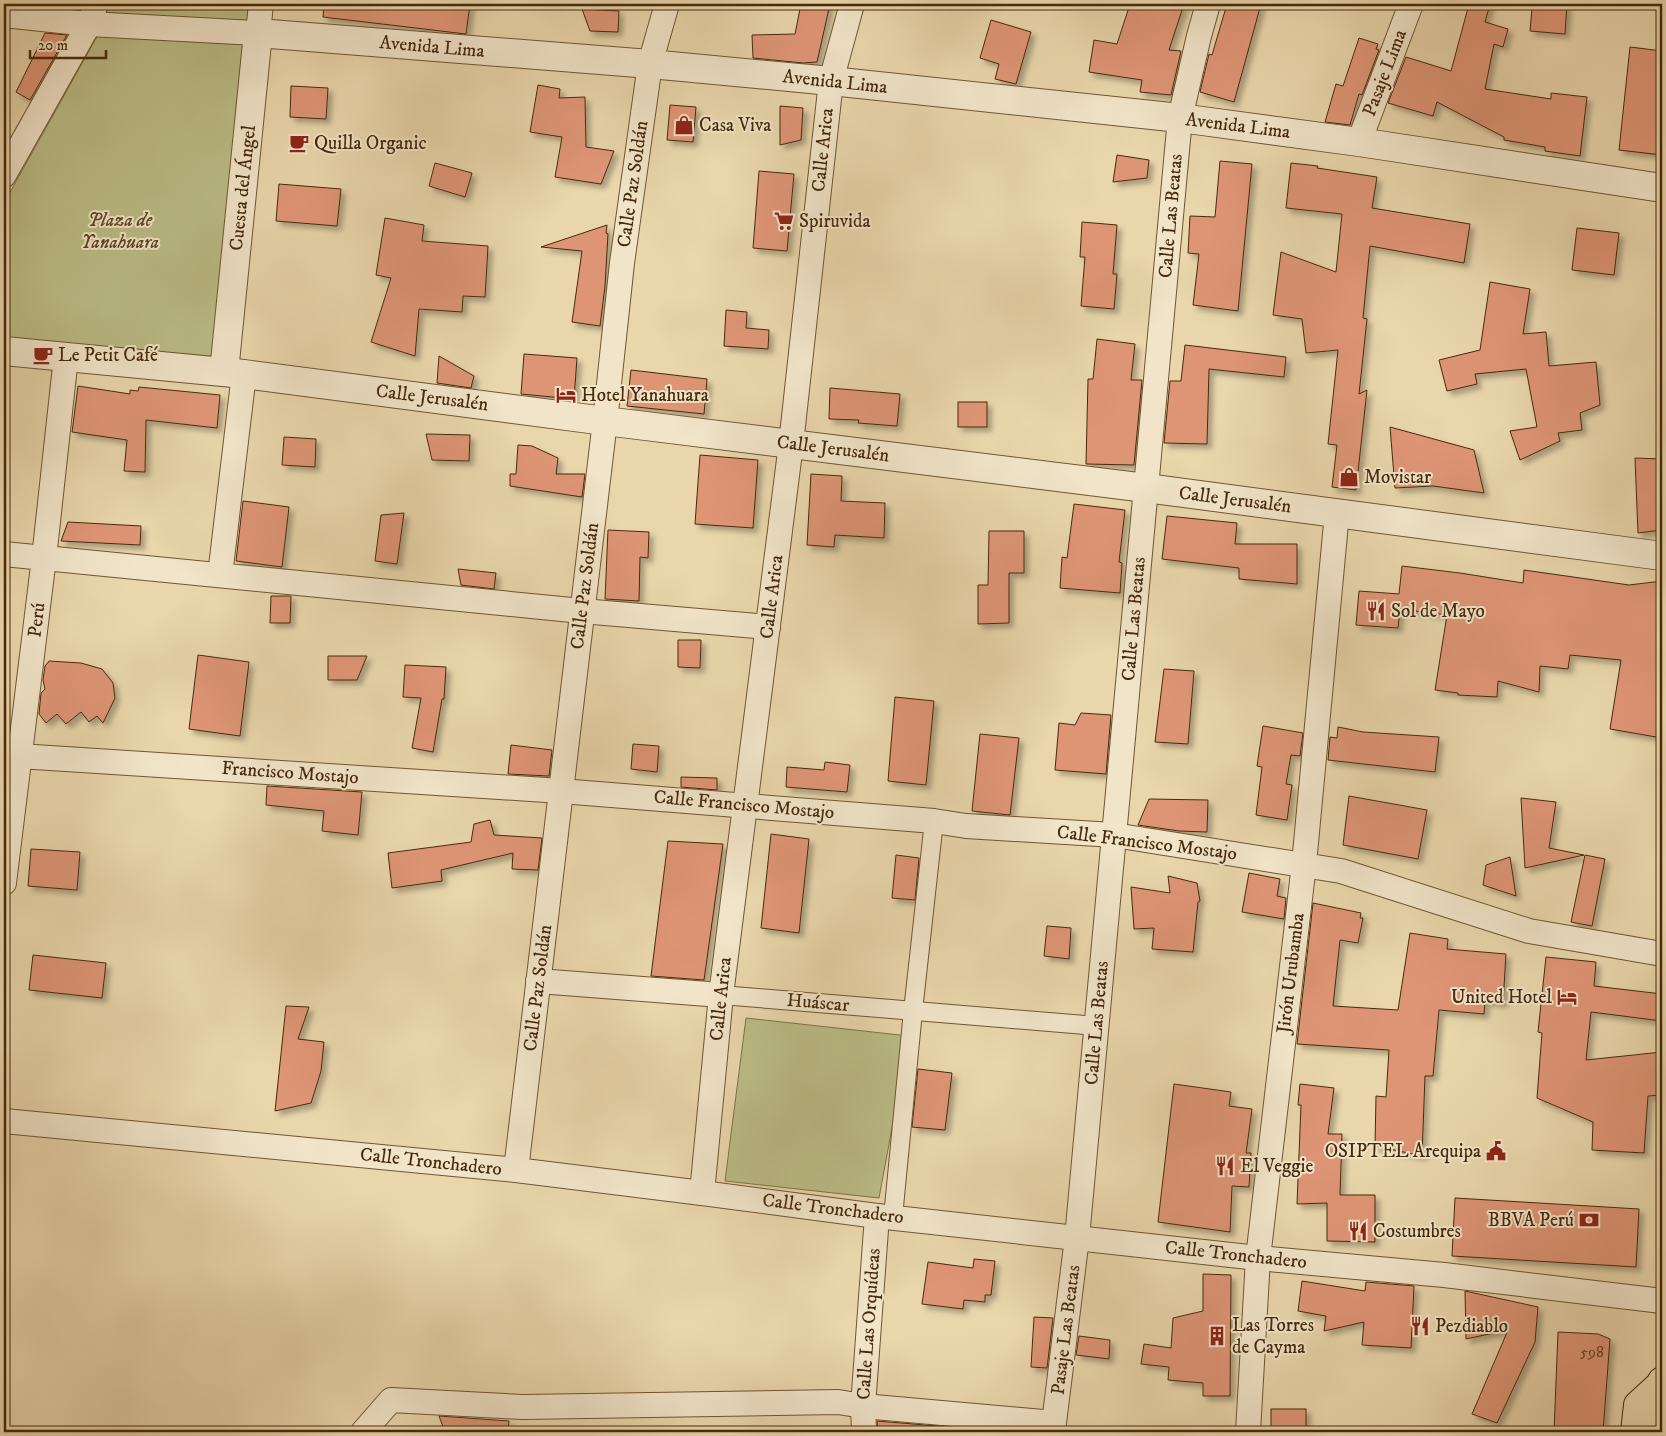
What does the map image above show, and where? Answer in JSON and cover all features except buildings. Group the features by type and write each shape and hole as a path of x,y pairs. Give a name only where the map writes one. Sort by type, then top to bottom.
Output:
{"main road":[{"path":"1635,1432 1638,1405 1662,1382"},
{"path":"1656,1432 1662,1382"}],"street":[{"name":"Cuesta del Ángel","path":"220,575 261,4"},
{"name":"Calle Paz Soldán","path":"516,1170 622,263 650,64 667,4"},
{"name":"Calle Arica","path":"702,1193 721,995 791,444 831,81 852,4"},
{"name":"Calle Las Beatas","path":"1077,1238 1180,118 1208,4"},
{"name":"Pasaje Lima","path":"1359,142 1410,4"},
{"name":"Avenida Lima","path":"4,15 93,14 258,33 650,64 831,81 1180,118 1359,142 1662,188"},
{"path":"4,175 93,14"},
{"name":"Calle Jerusalén","path":"4,351 234,373 1146,488 1662,556"},
{"name":"Perú","path":"4,883 44,558 66,357"},
{"name":"Jirón Urubamba","path":"1248,1432 1258,1258 1304,864 1337,513"},
{"path":"4,554 582,611 768,627"},
{"name":"Francisco Mostajo","path":"19,756 561,790"},
{"name":"Calle Francisco Mostajo","path":"561,790 934,820 966,826 1114,835 1341,871 1529,931 1662,954"},
{"path":"885,1216 912,1011 934,820"},
{"name":"Huáscar","path":"538,981 1097,1026"},
{"name":"Calle Tronchadero","path":"4,1121 516,1170 1077,1238 1258,1258 1444,1275 1662,1301"},
{"name":"Calle Las Orquídeas","path":"864,1432 863,1406 885,1216"},
{"name":"Pasaje Las Beatas","path":"863,1406 1054,1422 1077,1238"},
{"path":"364,1432 391,1400 522,1407 838,1402 863,1406"}],"green space":[{"path":"106,4 262,4 261,21 104,16"},
{"name":"Plaza de Yanahuara","path":"99,33 264,38 219,357 4,338 4,203"},
{"path":"746,1018 909,1036 879,1198 725,1181"}],"place":[{"name":"Casa Viva","path":"684,125"},
{"name":"Quilla Organic","path":"299,143"},
{"name":"Spiruvida","path":"784,221"},
{"name":"Le Petit Café","path":"43,355"},
{"name":"Hotel Yanahuara","path":"566,395"},
{"name":"Movistar","path":"1349,477"},
{"name":"Sol de Mayo","path":"1376,611"},
{"name":"United Hotel","path":"1567,997"},
{"name":"OSIPTEL Arequipa","path":"1496,1151"},
{"name":"El Veggie","path":"1225,1166"},
{"name":"BBVA Perú","path":"1589,1220"},
{"name":"Costumbres","path":"1358,1231"},
{"name":"Pezdiablo","path":"1420,1326"},
{"name":"Las Torres de Cayma","path":"1217,1336"}]}
